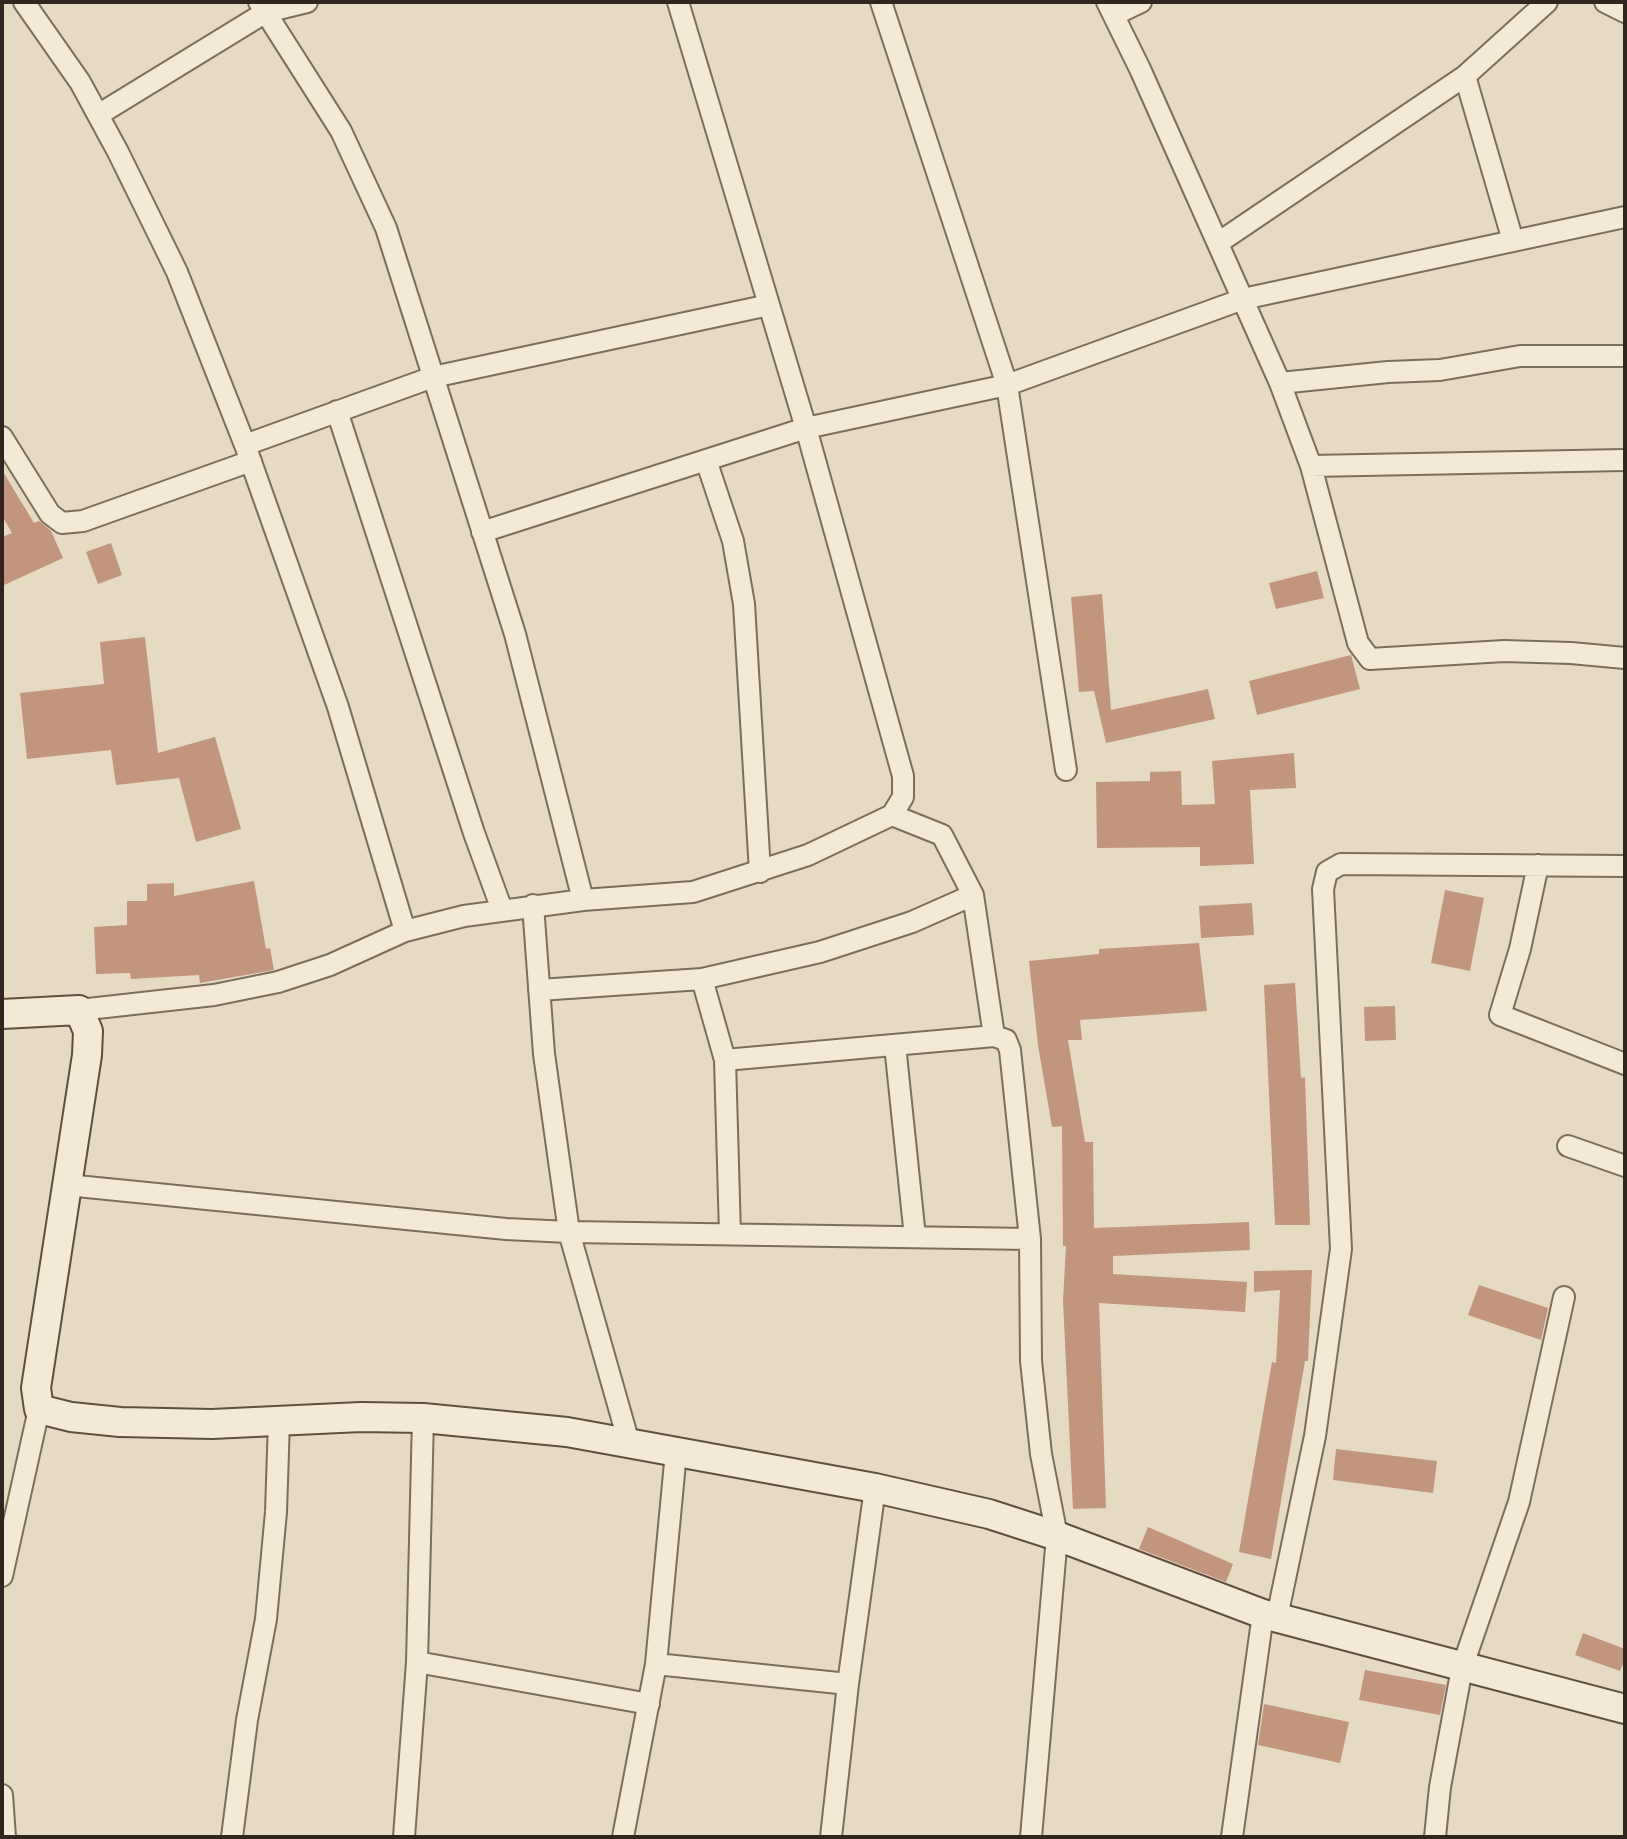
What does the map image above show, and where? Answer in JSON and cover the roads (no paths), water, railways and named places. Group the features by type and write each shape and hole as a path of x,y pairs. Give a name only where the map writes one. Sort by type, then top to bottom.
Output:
{"street":[{"path":"24,2 80,82 177,272 248,453 338,707 405,931"},
{"path":"98,115 262,7 307,2"},
{"path":"3,1012 79,1010 214,995 278,982 330,965 405,931 464,916 533,905 693,892 808,855 892,815 903,797 903,776 806,428 678,2"},
{"path":"881,2 1007,385 1066,770"},
{"path":"1141,2 1111,9 1280,383 1311,466 1358,643 1370,659 1504,651 1625,658"},
{"path":"1218,243 1465,76 1547,2"},
{"path":"1605,2 1625,12"},
{"path":"262,7 341,131 386,228 515,634 583,900"},
{"path":"1465,76 1513,241"},
{"path":"482,532 806,428 1007,385 1243,299 1625,217"},
{"path":"2,437 9,463 50,514 62,523 83,521 248,453 337,411 433,377 769,305"},
{"path":"1280,383 1440,370 1520,356 1625,356"},
{"path":"337,411 469,818 502,910"},
{"path":"706,460 733,541 744,604 760,872"},
{"path":"1311,466 1625,460"},
{"path":"892,815 942,835 973,895 994,1036"},
{"path":"1232,1837 1270,1615 1315,1436 1341,1249 1323,889 1327,872 1341,864 1625,866"},
{"path":"1538,865 1520,949 1500,1015 1625,1064"},
{"path":"539,990 702,979 820,952 912,922 973,895"},
{"path":"533,905 544,1054 569,1232 629,1443"},
{"path":"702,979 725,1060 730,1234"},
{"path":"2,1576 39,1409 36,1388 87,1055 88,1031 79,1010"},
{"path":"725,1060 994,1036 1006,1040 1010,1050 1030,1239 1031,1361 1041,1454 1057,1536 1031,1837"},
{"path":"895,1045 915,1237"},
{"path":"1568,1146 1625,1166"},
{"path":"67,1185 491,1228 569,1232 1030,1239"},
{"path":"1435,1837 1440,1787 1462,1668 1519,1502 1564,1297"},
{"path":"39,1409 71,1417 120,1422 212,1424 361,1417 423,1418 567,1432 875,1488 989,1514 1270,1615 1625,1709"},
{"path":"404,1837 417,1662 423,1418"},
{"path":"232,1837 247,1720 266,1619 276,1512 279,1421"},
{"path":"623,1837 656,1664 676,1452"},
{"path":"831,1837 875,1488"},
{"path":"417,1662 649,1704"},
{"path":"656,1664 848,1684"},
{"path":"2,1795 5,1837"}]}
